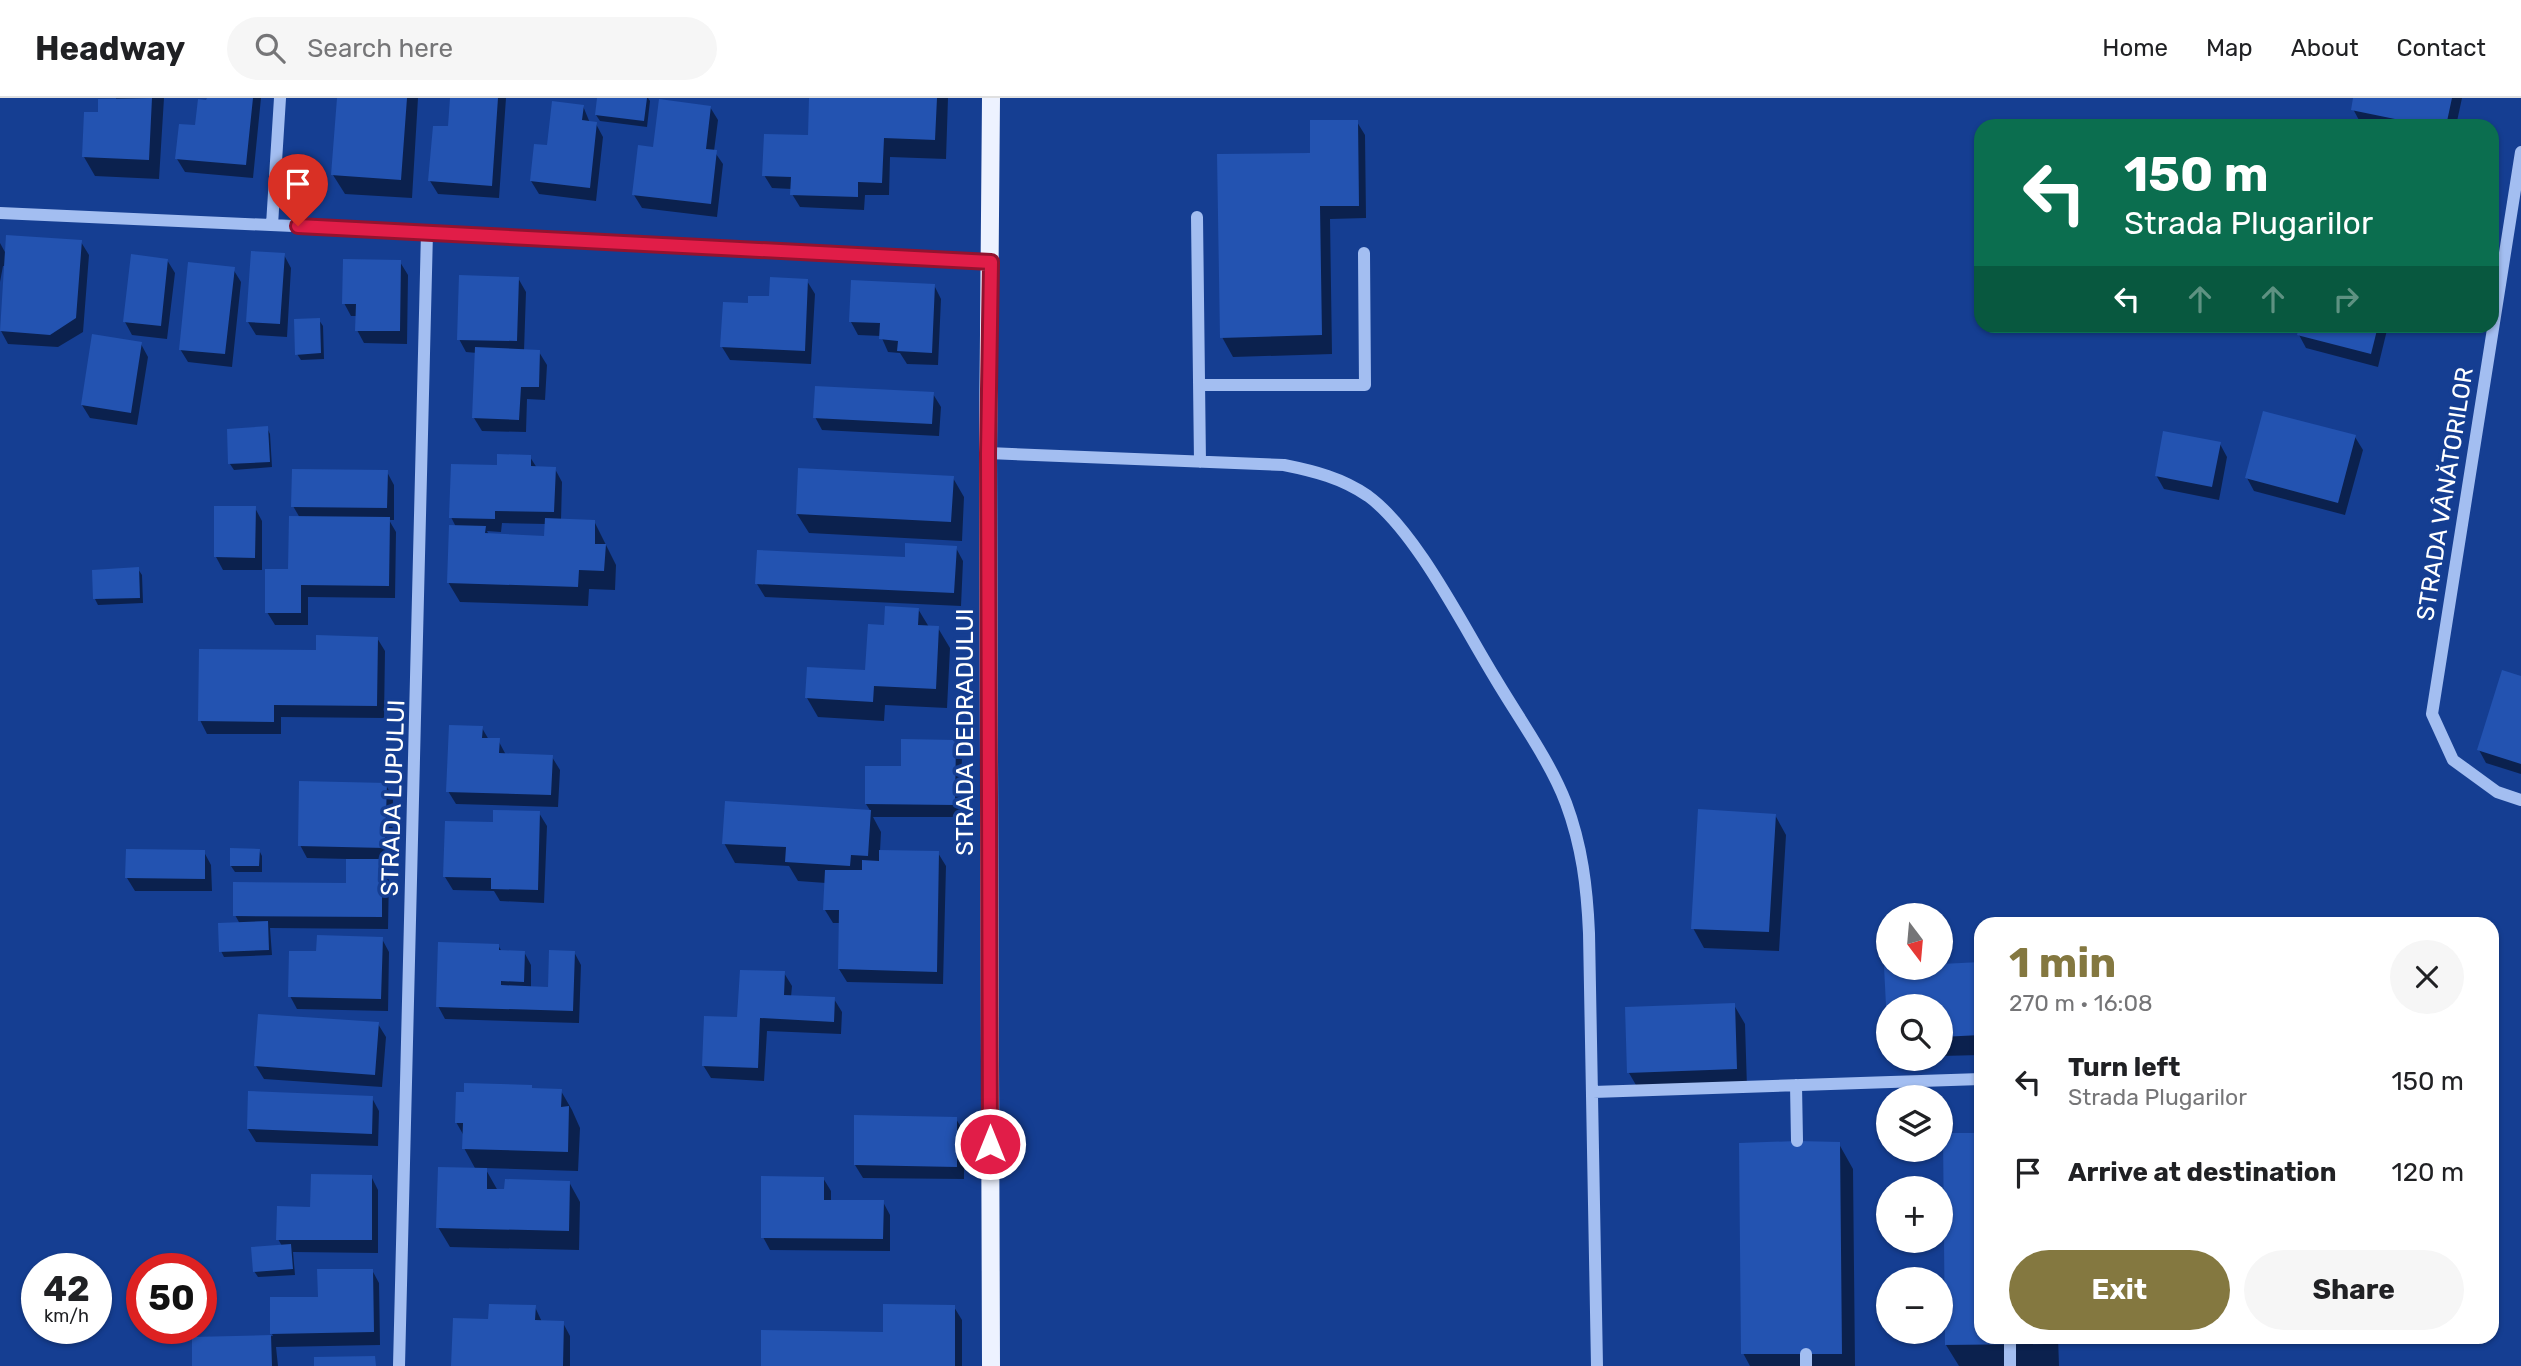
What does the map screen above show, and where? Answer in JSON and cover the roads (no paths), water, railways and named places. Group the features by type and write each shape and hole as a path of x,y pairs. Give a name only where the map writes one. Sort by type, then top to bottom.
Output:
{"main road":[{"name":"STRADA DEDRADULUI","path":"991,98 988,453 991,1366"}],"street":[{"path":"272,225 280,98"},
{"name":"STRADA VÂNĂTORILOR","path":"2499,291 2521,152"},
{"path":"0,213 428,232 991,262"},
{"path":"1197,218 1200,461"},
{"name":"STRADA LUPULUI","path":"399,1366 428,232"},
{"path":"1200,385 1365,385 1364,253"},
{"name":"STRADA VÂNĂTORILOR","path":"2492,333 2432,714 2453,760 2497,792 2521,800"},
{"path":"988,453 1284,465 1324,473 1369,497 1389,516 1429,570 1535,744 1565,800 1581,847 1587,888 1597,1366"},
{"path":"1593,1092 1974,1079"},
{"path":"1796,1085 1797,1141"},
{"path":"2010,1344 2010,1366"}]}
